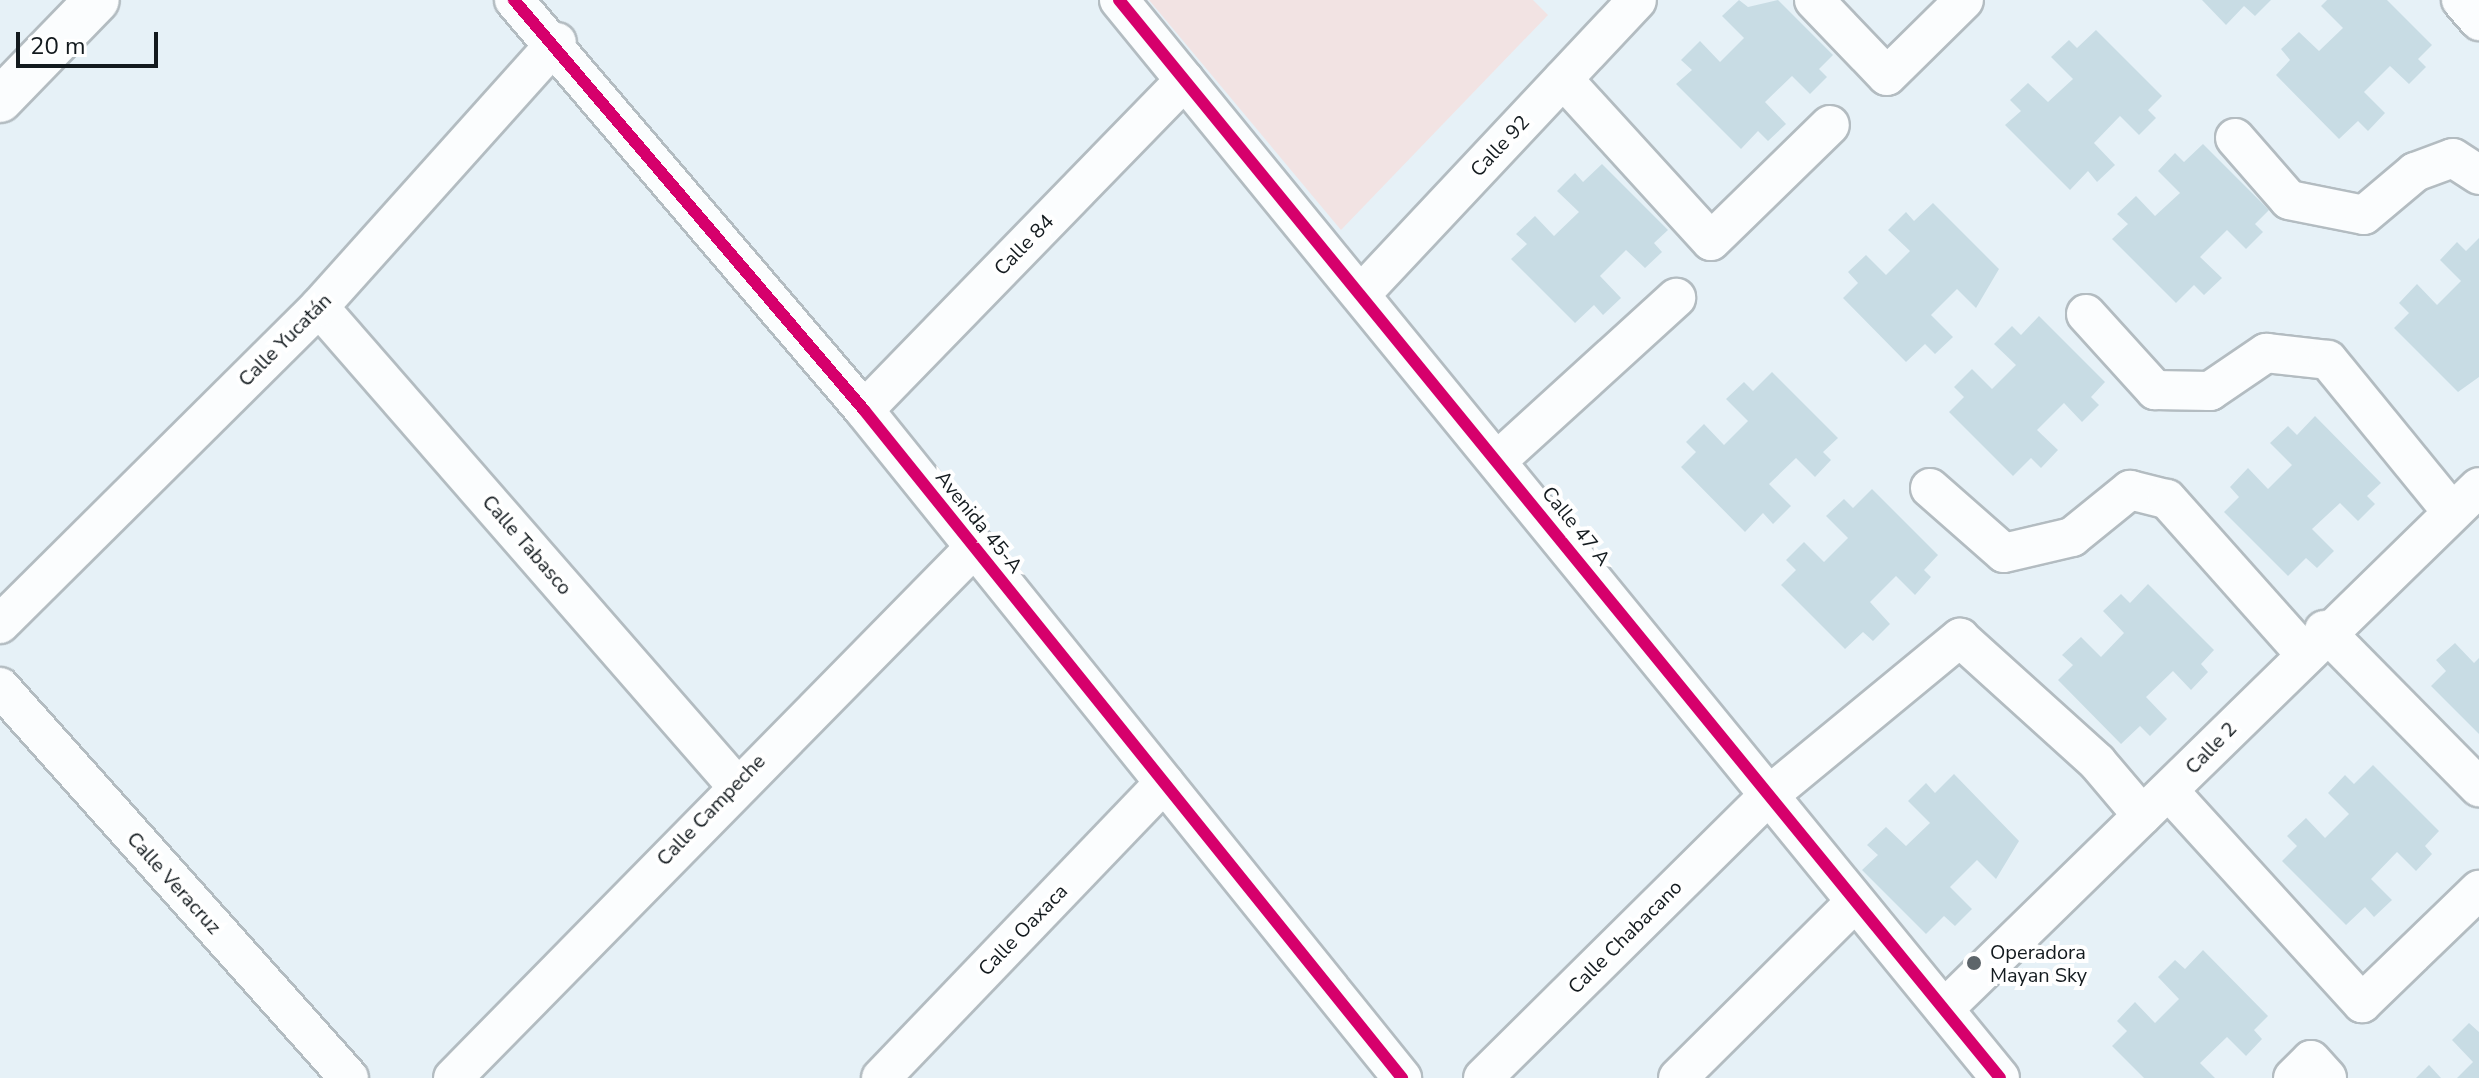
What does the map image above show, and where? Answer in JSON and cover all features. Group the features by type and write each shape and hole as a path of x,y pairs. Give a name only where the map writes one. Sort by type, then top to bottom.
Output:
{"main road":[{"path":"0,100 97,0"}],"street":[{"name":"Avenida 45-A","path":"514,0 557,42 864,410 1402,1078"},
{"name":"Calle 47 A","path":"1119,0 1363,292 1768,796 2000,1078"},
{"name":"Calle 92","path":"1363,292 1637,0"},
{"path":"1814,0 1887,76 1964,0"},
{"path":"2461,0 2479,21"},
{"name":"Calle Yucatán","path":"0,624 319,307 557,42"},
{"path":"1563,79 1711,241 1830,125"},
{"name":"Calle 84","path":"864,410 1185,80"},
{"path":"2235,138 2289,200 2364,215 2415,172 2453,158 2479,175"},
{"path":"1498,460 1676,298"},
{"name":"Calle Tabasco","path":"319,307 735,784"},
{"path":"2086,314 2155,390 2210,391 2266,353 2328,360 2466,499"},
{"path":"1930,488 2004,553 2072,537 2130,490 2167,499 2314,642 2479,787"},
{"name":"Calle 2","path":"1944,1009 2314,642 2466,499"},
{"name":"Calle Campeche","path":"453,1078 735,784 975,547"},
{"name":"Calle Chabacano","path":"1483,1078 1768,796 1960,638 2097,762 2155,803"},
{"name":"Calle Veracruz","path":"0,687 349,1078"},
{"name":"Calle Oaxaca","path":"881,1078 1164,783"},
{"path":"2155,803 2362,1003 2479,890"},
{"path":"1678,1078 1855,902"},
{"path":"2293,1078 2311,1060 2327,1078"}],"shaded area":[{"path":"1149,0 1533,0 1548,15 1341,230"}],"building":[{"path":"1739,0 1748,7 1778,0 1833,55 1819,69 1827,77 1810,94 1792,76 1765,102 1786,124 1768,141 1758,131 1741,149 1676,84 1692,70 1681,60 1700,41 1720,62 1744,38 1722,16"},
{"path":"2202,0 2271,0 2255,16 2244,6 2226,25"},
{"path":"2327,0 2387,0 2432,45 2418,59 2426,67 2409,84 2390,66 2364,92 2385,113 2368,131 2358,121 2339,139 2276,75 2290,60 2281,49 2299,32 2319,51 2343,28 2321,6"},
{"path":"2096,30 2162,96 2148,110 2156,118 2139,135 2120,116 2094,143 2115,165 2097,182 2088,171 2070,190 2005,125 2021,111 2010,100 2028,83 2048,102 2073,79 2051,57 2069,40 2077,48"},
{"path":"2203,144 2269,210 2255,224 2263,232 2246,249 2227,230 2200,257 2222,278 2204,295 2194,285 2176,303 2112,239 2128,224 2117,214 2136,196 2155,216 2180,193 2158,171 2175,153 2184,162"},
{"path":"1602,164 1668,230 1654,243 1662,252 1645,268 1626,250 1600,276 1621,298 1603,315 1594,305 1575,323 1511,259 1527,244 1516,234 1535,216 1554,236 1579,212 1557,191 1575,173 1583,182"},
{"path":"1933,203 1999,269 1976,308 1957,289 1931,315 1953,337 1935,354 1925,344 1906,362 1843,298 1858,283 1848,272 1866,255 1886,275 1910,251 1888,230 1906,212 1914,221"},
{"path":"2479,238 2479,377 2458,392 2394,328 2409,313 2399,303 2417,284 2437,305 2461,281 2440,260 2457,242 2466,251"},
{"path":"2039,316 2105,382 2091,397 2099,405 2082,422 2064,403 2037,430 2058,450 2041,468 2031,458 2013,476 1949,412 1964,397 1954,387 1972,369 1992,389 2016,365 1994,344 2012,326 2021,335"},
{"path":"1772,372 1838,438 1823,452 1831,460 1815,477 1796,458 1769,484 1791,506 1773,524 1763,513 1745,532 1681,467 1696,452 1686,442 1704,424 1724,445 1748,421 1726,399 1744,382 1753,391"},
{"path":"2315,416 2381,483 2367,496 2375,504 2358,521 2340,503 2312,529 2334,551 2317,568 2306,558 2288,576 2224,512 2239,497 2230,487 2248,468 2268,489 2292,465 2270,443 2288,426 2297,435"},
{"path":"1872,489 1938,555 1924,570 1931,577 1915,595 1896,576 1870,602 1890,624 1873,641 1863,632 1845,649 1781,585 1796,570 1786,560 1804,542 1824,562 1848,538 1826,516 1844,499 1853,508"},
{"path":"2148,584 2214,650 2201,664 2208,672 2191,690 2173,671 2146,697 2167,719 2150,736 2140,726 2121,744 2058,680 2073,665 2062,655 2081,637 2101,657 2124,633 2103,611 2121,594 2130,603"},
{"path":"2455,643 2474,663 2479,658 2479,734 2431,686 2446,671 2436,660"},
{"path":"2373,765 2439,831 2425,846 2432,854 2416,871 2397,852 2371,879 2392,900 2374,917 2365,907 2346,925 2282,861 2297,846 2287,836 2306,818 2325,838 2349,814 2328,793 2345,775 2354,784"},
{"path":"1954,774 2019,841 1996,879 1977,860 1950,887 1972,909 1955,926 1944,916 1926,934 1862,870 1878,855 1867,845 1886,827 1906,846 1930,823 1908,801 1926,783 1935,793"},
{"path":"2203,950 2268,1016 2254,1030 2262,1039 2246,1056 2227,1037 2200,1063 2215,1078 2144,1078 2112,1046 2127,1031 2117,1021 2135,1002 2155,1023 2179,999 2158,977 2175,960 2185,969"},
{"path":"2469,1023 2479,1032 2479,1078 2457,1078 2473,1062 2452,1040"},
{"path":"2429,1065 2441,1078 2416,1078"}],"cycle path":[{"path":"514,0 864,410 1402,1078"},
{"path":"1119,0 2000,1078"}],"place":[{"name":"Operadora Mayan Sky","path":"1974,963"}]}
